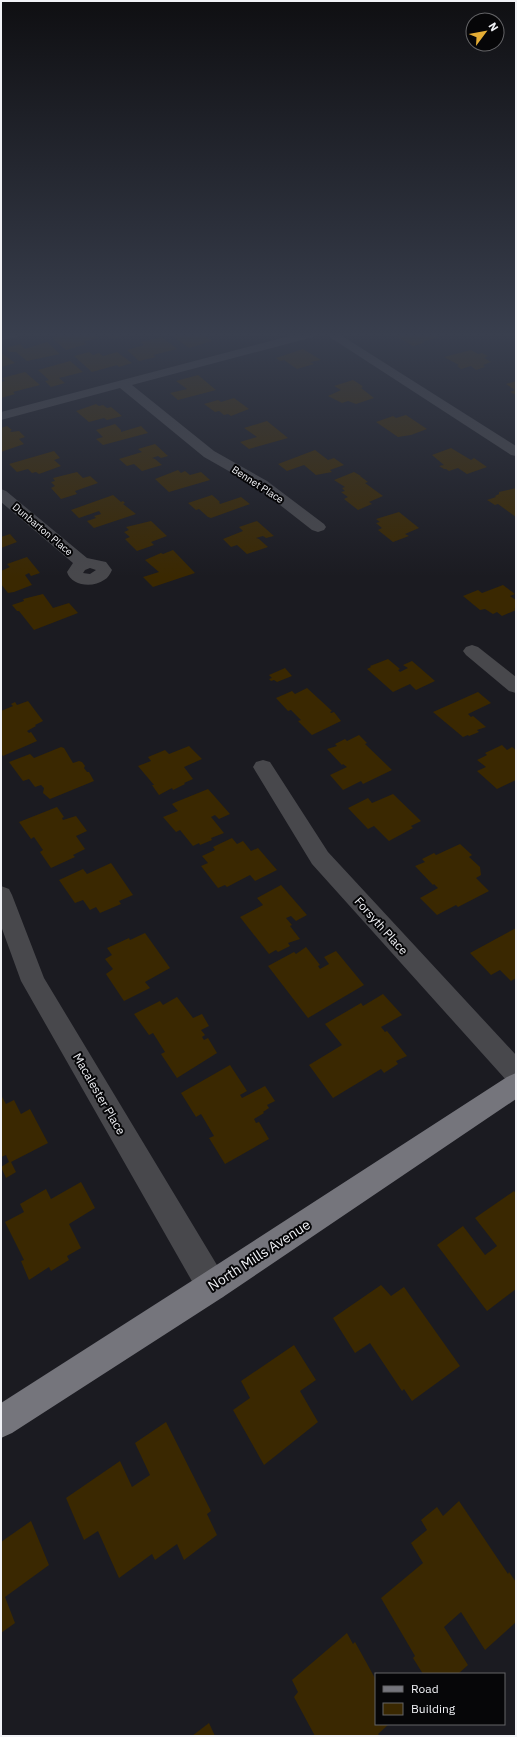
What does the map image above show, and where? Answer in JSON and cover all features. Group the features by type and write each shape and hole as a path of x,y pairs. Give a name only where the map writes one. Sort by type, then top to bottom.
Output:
{"main road":[{"name":"North Mills Avenue","path":"1,1422 212,1286 516,1085"}],"street":[{"name":"Bennet Place","path":"162,415 210,454 262,484 318,527"},
{"path":"458,415 516,452"},
{"name":"Dunbarton Place","path":"1,494 84,564"},
{"path":"472,651 516,687"},
{"name":"Forsyth Place","path":"263,767 320,858 516,1073"},
{"name":"Macalester Place","path":"1,895 33,981 212,1286"}],"building":[{"path":"81,415 122,416 107,420 104,418 89,422"},
{"path":"406,415 427,429 411,435 398,437 376,422 393,416 396,418"},
{"path":"267,421 288,438 249,449 240,442 257,437 244,428"},
{"path":"115,424 121,432 141,426 148,433 103,445 96,439 103,437 96,430"},
{"path":"7,426 12,430 10,431 11,432 19,431 25,437 19,439 24,444 1,452 1,428"},
{"path":"155,444 168,456 161,458 158,456 152,458 162,465 142,471 134,464 127,466 119,459 142,452 138,449"},
{"path":"451,448 471,460 474,458 487,467 467,474 458,468 449,471 444,469 439,466 444,465 432,455"},
{"path":"315,450 328,460 334,458 344,465 330,470 332,472 316,475 304,465 287,471 278,464"},
{"path":"54,451 60,458 54,460 61,466 39,474 36,472 32,473 28,469 17,472 9,464"},
{"path":"178,470 181,473 185,471 190,475 201,472 210,480 169,492 155,479"},
{"path":"77,472 83,478 90,476 98,483 75,491 77,494 61,499 51,488 55,486 51,482 55,481 53,478"},
{"path":"354,472 368,482 365,483 383,496 369,502 372,504 358,510 344,499 348,497 341,492 345,491 342,488 345,487 334,480"},
{"path":"516,488 516,517 498,504 495,505 487,500 496,497 495,496 499,494 499,492"},
{"path":"113,495 121,502 123,501 125,503 123,504 136,514 94,528 87,521 96,518 94,516 101,514 99,511 79,518 71,510"},
{"path":"212,495 220,502 220,504 241,497 250,504 211,518 199,509 196,510 188,503"},
{"path":"399,512 419,528 405,534 409,536 393,542 378,530 382,528 376,523 380,522 376,519"},
{"path":"151,521 167,536 151,542 154,545 137,551 125,539 130,537 124,532 129,530 126,527"},
{"path":"257,521 274,536 266,538 263,536 256,538 268,547 247,554 237,545 231,547 223,539 243,531 239,527"},
{"path":"10,534 17,542 1,548 1,537"},
{"path":"173,550 195,573 153,587 143,577 159,572 145,560 161,553 163,554"},
{"path":"27,557 40,573 31,576 29,573 25,575 32,585 8,593 1,584 1,571 10,567 7,564"},
{"path":"503,585 515,594 510,596 516,600 516,608 514,609 516,610 502,616 497,612 493,614 485,609 480,610 463,596 478,590 482,593"},
{"path":"43,594 53,608 69,603 78,613 34,630 19,611 17,611 12,605 24,601 23,599"},
{"path":"388,659 400,669 398,670 400,672 408,668 403,665 412,661 435,681 416,690 410,684 393,692 367,669 371,667 370,666"},
{"path":"285,668 292,676 277,682 269,679 272,678 269,675"},
{"path":"307,688 332,711 330,712 331,713 334,712 341,721 312,735 298,721 301,720 291,710 288,711 276,698 292,691 295,694"},
{"path":"478,692 491,703 468,714 471,717 473,716 486,727 477,730 479,732 463,737 433,712"},
{"path":"28,701 43,721 27,731 29,733 31,732 37,741 3,756 1,753 1,711 13,706 11,704 15,702 17,705"},
{"path":"359,735 367,743 365,744 392,770 363,784 361,781 343,790 330,775 347,767 343,764 342,765 327,749 337,746 335,744 345,739 347,741"},
{"path":"502,745 507,750 512,747 516,750 516,780 497,789 477,771 486,767 477,760 487,755 485,753"},
{"path":"189,746 202,759 184,767 193,779 173,790 172,788 159,795 152,785 154,785 138,766 151,761 148,757 165,750 169,754"},
{"path":"61,747 64,748 73,763 79,761 82,762 85,766 84,768 87,772 89,772 94,781 50,799 43,793 44,788 41,785 35,787 29,779 23,781 9,762 30,754 34,758"},
{"path":"208,789 230,814 219,819 215,815 211,817 224,833 211,838 212,840 193,846 180,830 176,832 163,817 178,811 172,804"},
{"path":"393,794 421,821 411,826 413,828 389,841 374,826 368,829 348,808 368,798 372,803"},
{"path":"57,807 64,817 62,818 63,820 76,816 87,831 76,836 85,849 73,855 75,857 51,868 40,852 43,850 34,837 31,839 19,822"},
{"path":"232,838 237,844 243,841 251,851 258,848 277,870 255,881 250,875 227,887 225,885 218,888 201,866 208,863 202,856 215,850 213,847"},
{"path":"460,844 472,855 469,857 480,867 481,875 476,878 489,891 458,907 456,905 437,915 420,898 438,888 434,884 433,885 415,866 425,862 422,859 434,853 436,855"},
{"path":"111,863 133,895 119,901 121,904 100,913 96,907 90,910 83,900 75,903 59,880 83,869 87,874"},
{"path":"281,885 307,915 296,921 291,916 286,918 300,939 288,943 290,946 278,952 276,950 269,954 240,917 263,905 257,898"},
{"path":"516,928 516,978 511,981 500,970 491,975 470,953"},
{"path":"145,933 170,968 145,982 150,988 124,1001 106,974 113,969 105,959 112,955 107,948 129,938 130,940"},
{"path":"306,947 320,965 318,966 320,969 329,964 324,957 336,951 364,985 308,1018 268,966 294,952 296,954"},
{"path":"383,994 402,1015 381,1027 385,1032 387,1031 407,1056 396,1061 398,1064 384,1073 381,1069 333,1098 309,1065 342,1045 325,1024 361,1003 363,1006"},
{"path":"177,997 193,1018 202,1014 209,1026 201,1030 205,1035 202,1037 204,1040 208,1038 217,1053 177,1078 161,1054 165,1052 153,1033 149,1035 134,1014 160,1001 163,1005"},
{"path":"230,1065 247,1091 240,1095 242,1098 265,1086 275,1101 267,1105 269,1108 254,1119 256,1123 259,1122 269,1139 225,1164 209,1138 214,1136 201,1114 196,1117 181,1093"},
{"path":"1,1095 6,1104 14,1100 21,1114 30,1109 48,1143 11,1162 16,1172 6,1178 1,1167 9,1162 6,1155 1,1157"},
{"path":"81,1182 95,1208 69,1224 81,1248 67,1256 69,1260 51,1271 49,1267 29,1280 21,1261 24,1260 5,1222 24,1212 20,1204 46,1189 51,1199"},
{"path":"514,1191 516,1194 516,1289 487,1311 437,1245 463,1226 485,1255 497,1246 475,1218"},
{"path":"381,1285 391,1296 404,1287 460,1366 412,1401 404,1389 402,1391 370,1343 355,1353 333,1318"},
{"path":"294,1345 316,1380 300,1391 318,1422 264,1465 233,1410 250,1398 241,1381"},
{"path":"166,1422 211,1511 207,1514 217,1535 184,1560 177,1544 155,1560 152,1554 119,1578 98,1531 84,1540 66,1498 120,1461 132,1487 150,1475 135,1443"},
{"path":"459,1501 508,1574 509,1572 516,1582 516,1622 485,1650 461,1612 444,1627 468,1665 459,1673 422,1673 413,1658 415,1656 381,1598 423,1563 411,1543 427,1530 421,1520 437,1507 443,1516"},
{"path":"31,1521 49,1565 5,1597 15,1623 1,1633 1,1542"},
{"path":"347,1633 353,1644 355,1642 375,1678 375,1725 388,1725 378,1734 380,1736 315,1736 294,1697 298,1692 292,1680"},
{"path":"209,1723 215,1736 192,1736"}]}
